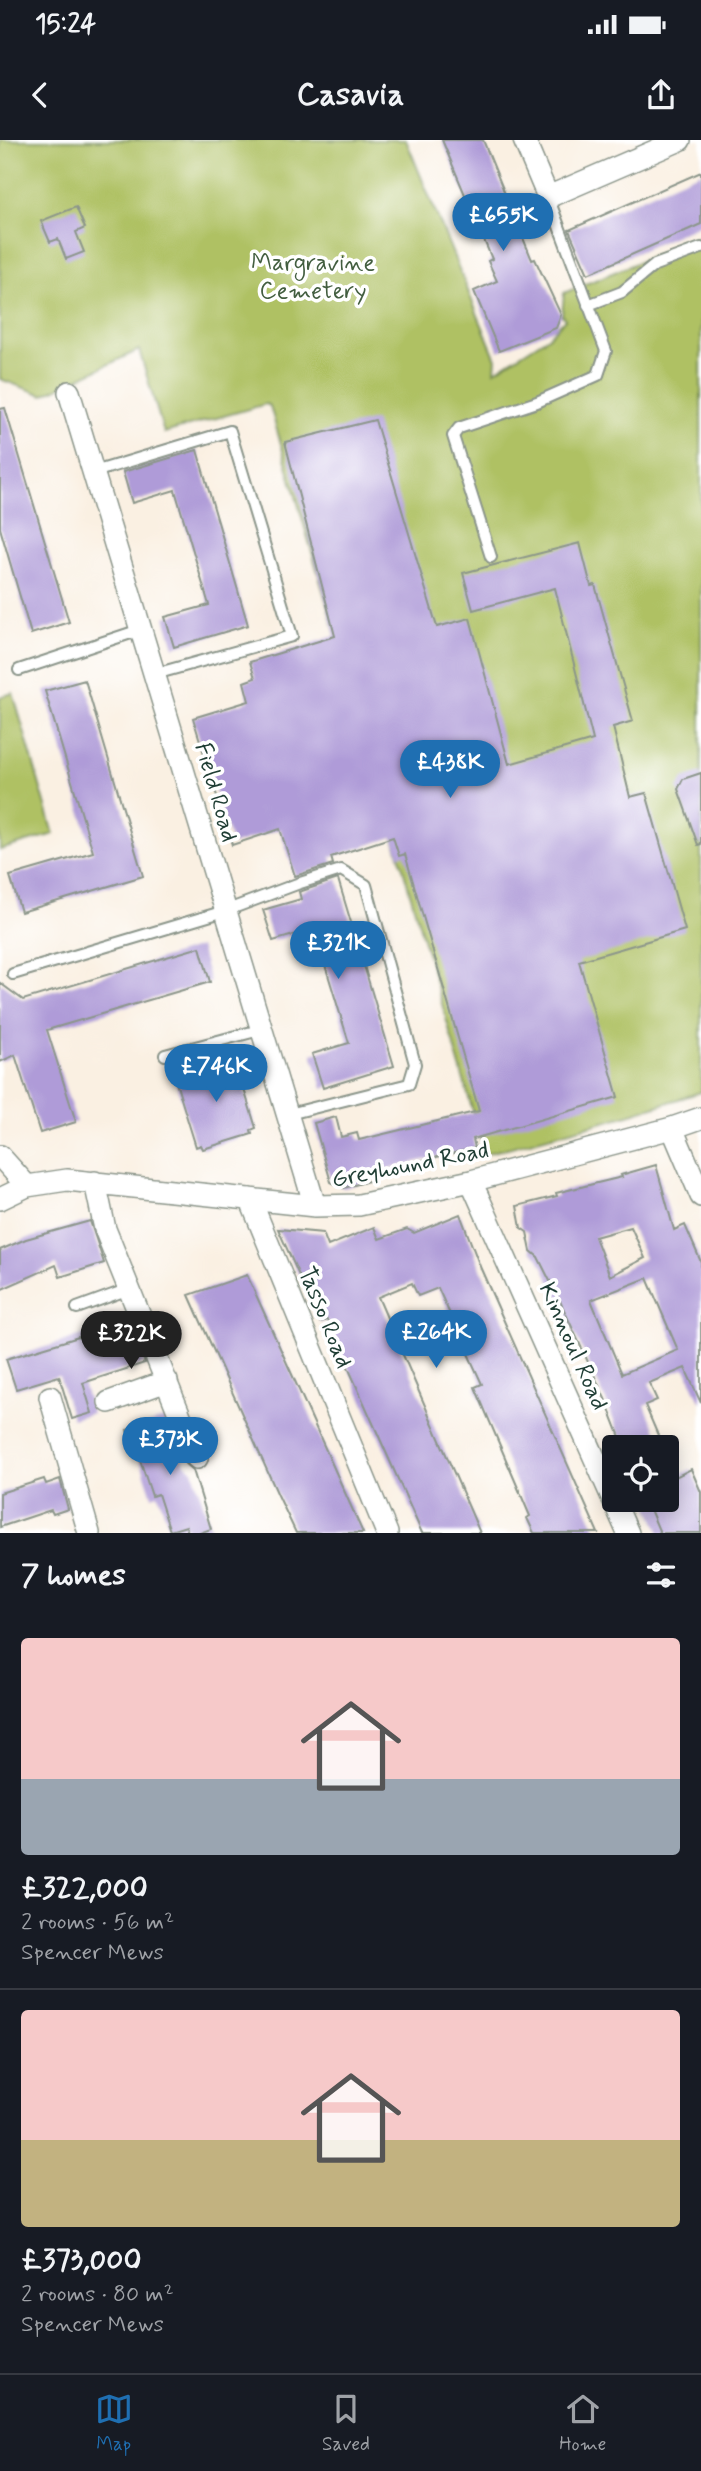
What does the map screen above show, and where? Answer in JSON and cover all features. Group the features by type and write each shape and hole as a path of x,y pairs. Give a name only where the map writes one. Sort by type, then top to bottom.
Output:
{"street":[{"path":"524,140 548,197 671,142"},
{"name":"Field Road","path":"69,392 315,1206"},
{"name":"Greyhound Road","path":"0,1199 27,1186 67,1180 315,1206 359,1205 471,1181 701,1118"},
{"path":"672,1128 701,1196"},
{"path":"0,1156 27,1186"},
{"name":"Kinnoul Road","path":"471,1181 628,1533"},
{"path":"95,1182 105,1229 197,1458"},
{"name":"Tasso Road","path":"250,1199 387,1533"},
{"path":"109,1402 167,1381"},
{"path":"50,1397 89,1533"}],"lane":[{"path":"491,557 453,436 458,428 537,402 598,375 607,351 598,334 548,197"},
{"path":"588,305 622,292 655,265 701,248"},
{"path":"94,472 230,431 261,532 292,636 155,674"},
{"path":"19,670 142,629"},
{"path":"13,974 225,912 341,870 366,885 415,1063 410,1084 289,1114"},
{"path":"165,1055 262,1029"},
{"path":"77,1308 129,1289"}],"green space":[{"name":"Margravine Cemetery","path":"0,140 406,140 496,359 495,371 548,337 565,319 562,315 564,293 701,236 701,1092 622,1117 485,1154 270,406 266,404 164,433 139,350 43,395 0,379"},
{"path":"13,693 54,834 0,850 0,697"}],"building":[{"path":"442,140 483,140 532,260 535,259 561,315 556,328 499,351 474,291 497,281 488,261 492,259"},
{"path":"701,172 701,224 588,274 569,230"},
{"path":"76,207 85,228 76,232 84,252 66,259 58,239 50,242 41,221"},
{"path":"5,408 69,622 31,634 0,528 0,409"},
{"path":"375,420 437,627 470,618 509,764 593,740 555,588 473,610 463,573 580,543 591,586 595,585 633,721 613,727 630,797 646,793 685,930 579,961 618,1097 473,1139 475,1148 369,1173 372,1180 344,1188 331,1182 314,1123 336,1117 341,1137 357,1133 359,1140 479,1111 405,854 399,856 393,837 331,857 333,864 295,876 280,829 232,845 193,718 249,701 244,682 255,678 250,662 335,636 285,442"},
{"path":"197,450 248,625 174,647 165,617 209,605 175,490 132,503 123,472"},
{"path":"85,680 143,876 21,912 10,876 93,852 45,691"},
{"path":"701,773 701,844 698,845 678,789 683,779"},
{"path":"338,879 394,1066 323,1088 312,1054 349,1043 314,929 273,941 263,910 301,899 299,892"},
{"path":"200,947 210,982 47,1030 76,1122 40,1133 15,1055 0,1062 0,983 23,1000"},
{"path":"234,1057 256,1128 251,1130 252,1134 203,1149 201,1145 196,1147 174,1076"},
{"path":"656,1165 674,1230 685,1225 701,1262 701,1403 685,1368 649,1383 657,1400 645,1405 658,1435 619,1435 559,1299 538,1257 531,1251 527,1232 521,1228 517,1206 557,1196 556,1193 622,1177 621,1175","holes":["631,1227 645,1258 610,1276 595,1237","647,1278 678,1350 622,1374 591,1300"]},
{"path":"460,1214 481,1269 598,1533 534,1533 527,1518 530,1516 475,1387 482,1384 438,1288 418,1296 412,1283 378,1297 480,1533 422,1533 327,1320 320,1322 278,1229 323,1233 328,1246 374,1227 379,1239 407,1229 414,1233"},
{"path":"90,1221 104,1263 60,1277 56,1265 0,1290 0,1250 26,1239"},
{"path":"247,1275 363,1533 296,1533 278,1495 189,1295"},
{"path":"128,1322 145,1363 83,1383 92,1413 72,1419 59,1376 16,1389 6,1359"},
{"path":"167,1418 185,1463 193,1470 211,1529 200,1533 188,1533 186,1526 170,1531 158,1494 152,1496 127,1430"},
{"path":"691,1469 701,1492 701,1533 660,1533 651,1512 679,1512 679,1475"},
{"path":"44,1479 46,1484 60,1479 68,1509 53,1514 51,1510 0,1527 0,1493"}]}
